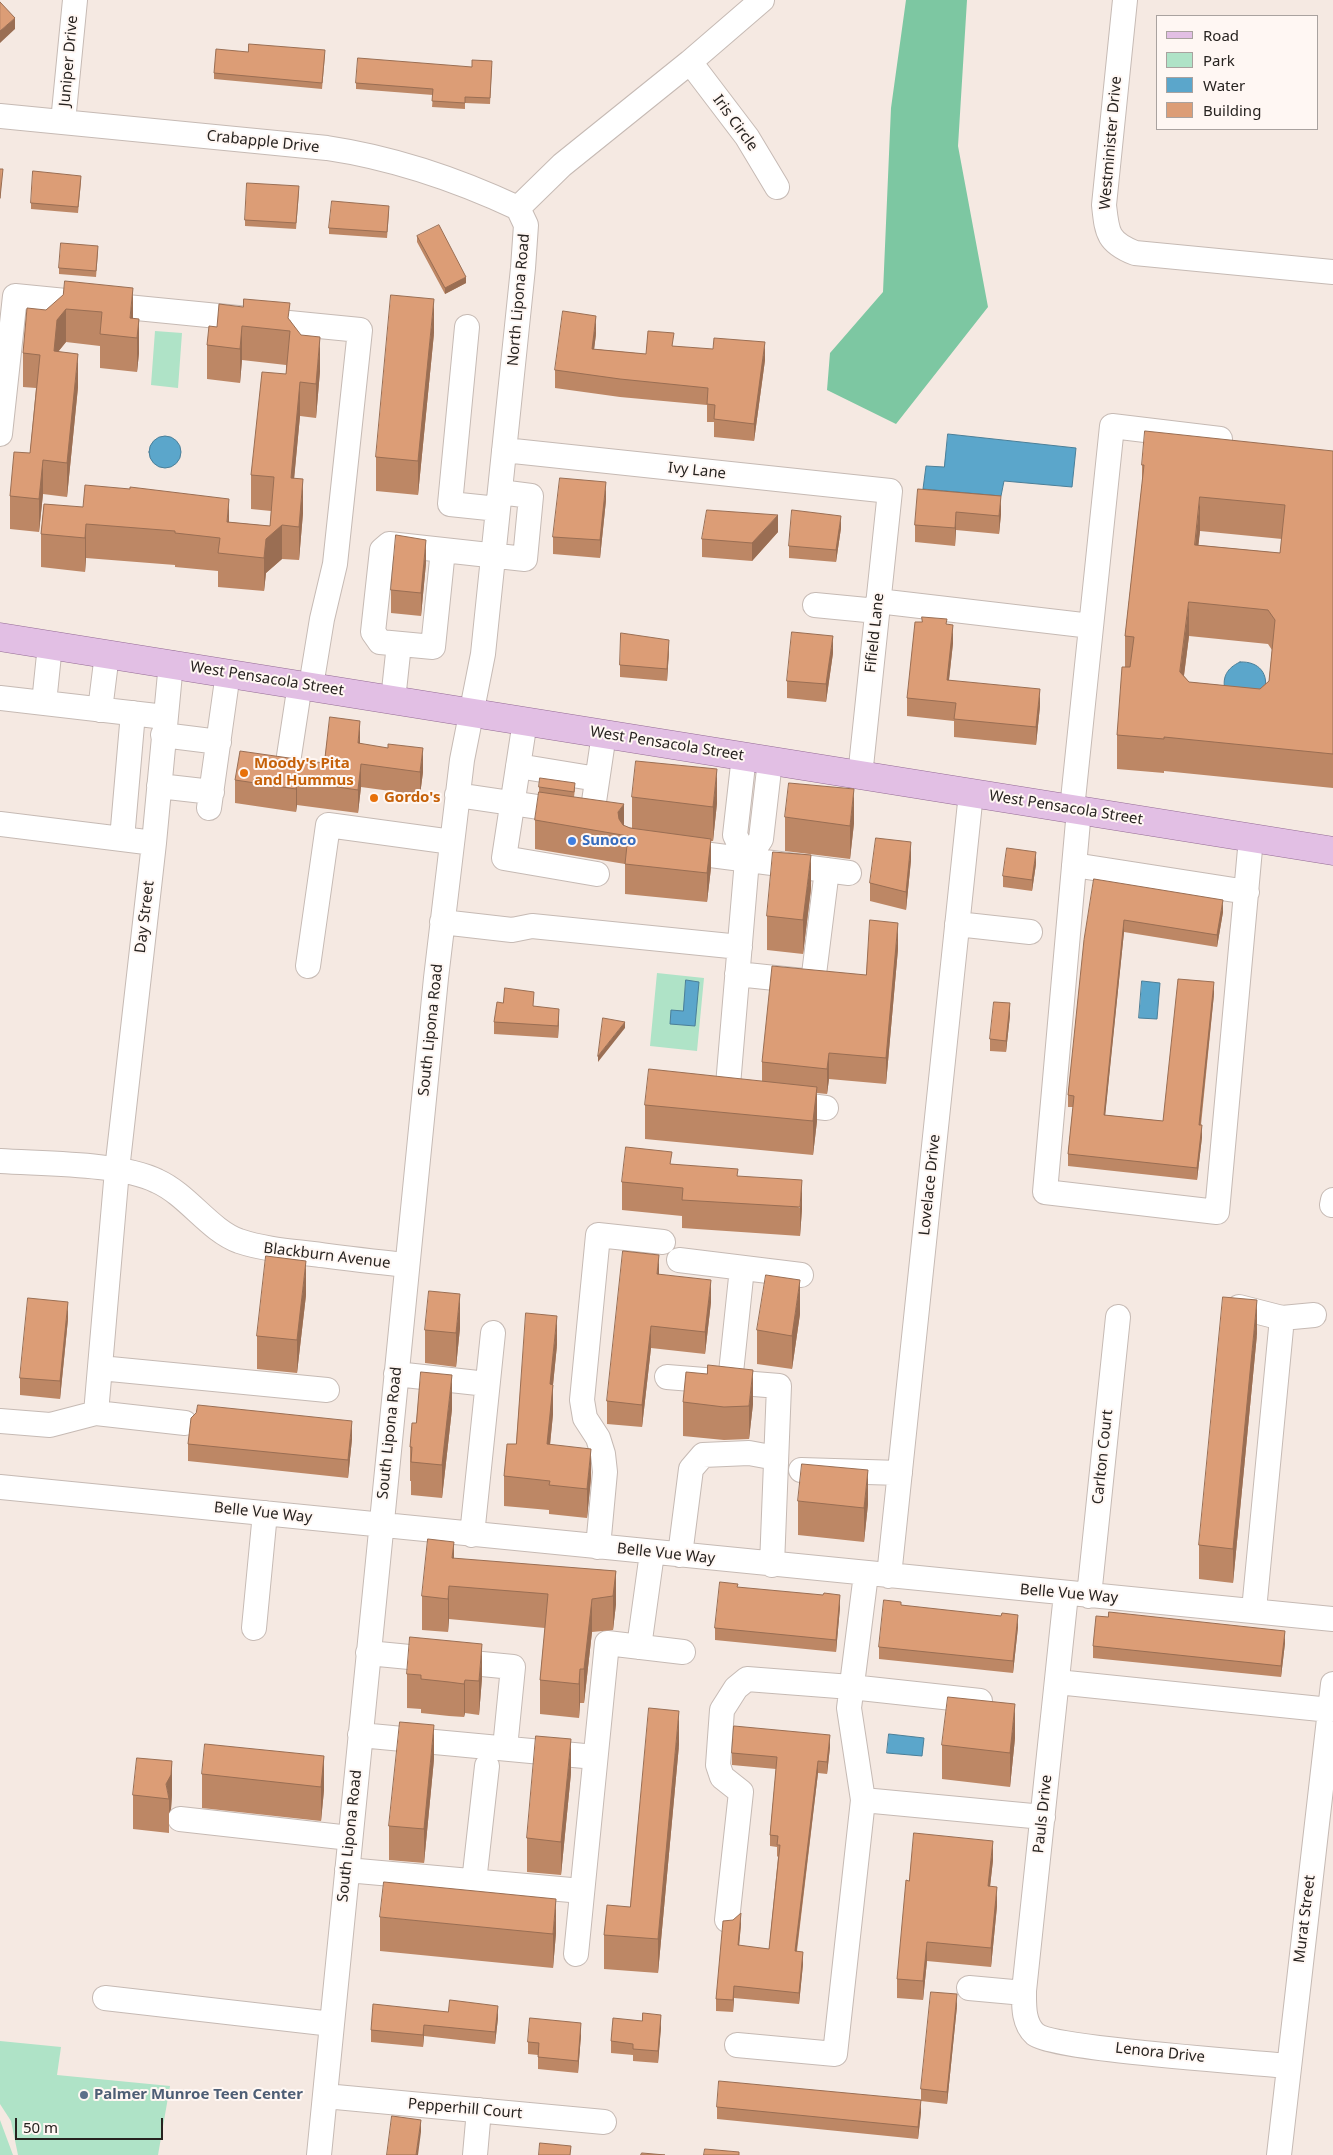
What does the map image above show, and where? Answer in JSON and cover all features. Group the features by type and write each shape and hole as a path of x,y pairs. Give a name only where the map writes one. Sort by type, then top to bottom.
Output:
{"main road":[{"name":"West Pensacola Street","path":"0,637 1333,851"}],"street":[{"name":"Juniper Drive","path":"63,122 75,0"},
{"path":"518,208 562,165 690,62 762,0"},
{"name":"Westminister Drive","path":"1124,0 1104,205 1106,226 1111,239 1120,247 1135,253 1333,272"},
{"name":"Iris Circle","path":"690,62 747,137 777,187"},
{"name":"Crabapple Drive","path":"0,116 372,154 411,166 518,208"},
{"name":"North Lipona Road","path":"472,713 483,654 526,225 518,208"},
{"path":"0,434 15,296 360,330 335,564 289,756"},
{"path":"443,550 434,647 380,642 373,632 382,550 388,544 443,550 525,560 531,496 450,504 467,327"},
{"path":"1241,442 1112,426 1091,626 1076,809 1074,865 1045,1192 1218,1212 1251,838"},
{"name":"Ivy Lane","path":"504,450 890,491"},
{"name":"Fifield Lane","path":"860,776 890,491"},
{"path":"814,605 878,606 1091,626"},
{"path":"393,700 399,644"},
{"path":"44,703 50,645"},
{"path":"100,710 107,654"},
{"name":"Day Street","path":"96,1413 117,1170 154,843 171,663"},
{"path":"159,786 210,800 228,673"},
{"path":"0,698 133,713 164,726 219,742"},
{"path":"122,839 133,713"},
{"name":"South Lipona Road","path":"319,2155 380,1525 443,913 457,795 472,713"},
{"path":"525,721 504,858 597,874"},
{"path":"457,795 592,815 604,734"},
{"path":"744,756 735,835 747,860"},
{"path":"770,761 761,839 747,860 738,974 737,1098 826,1108"},
{"path":"518,766 598,779"},
{"name":"Lovelace Drive","path":"737,2045 835,2054 862,1800 849,1708 851,1686 900,1473 971,793"},
{"path":"737,822 763,826"},
{"path":"0,824 154,843"},
{"path":"308,966 328,825 452,842"},
{"path":"661,848 838,872 813,982 738,974"},
{"path":"1074,865 1247,892"},
{"path":"443,913 493,921 512,930 532,926 740,947"},
{"path":"958,924 1030,932"},
{"name":"Blackburn Avenue","path":"0,1161 117,1170 157,1180 180,1194 223,1233 252,1245 407,1266"},
{"path":"1332,1205 1333,1200"},
{"path":"598,1547 605,1472 604,1454 598,1438 585,1418 582,1400 598,1235 663,1242"},
{"path":"679,1260 801,1275"},
{"path":"730,1382 742,1268"},
{"path":"1238,1307 1282,1318 1314,1315"},
{"name":"Carlton Court","path":"1078,1595 1118,1317"},
{"path":"1254,1610 1282,1318"},
{"path":"472,1534 493,1333"},
{"path":"100,1368 328,1390"},
{"path":"396,1374 487,1384"},
{"path":"667,1377 779,1386 772,1565"},
{"path":"0,1421 50,1425 96,1413 184,1423"},
{"path":"680,1556 690,1469 703,1455 749,1453 776,1458"},
{"path":"801,1470 900,1473"},
{"name":"Belle Vue Way","path":"0,1487 680,1556 1333,1619"},
{"path":"254,1628 265,1514"},
{"path":"639,1646 652,1552"},
{"name":"Pauls Drive","path":"1034,2032 1025,2012 1024,1993 1057,1682 1078,1595"},
{"path":"576,1954 607,1642 683,1652"},
{"path":"368,1653 513,1667 505,1748"},
{"path":"727,1920 741,1792 722,1777 718,1765 722,1710 736,1688 747,1679 851,1686 1002,1703"},
{"path":"1057,1682 1330,1723"},
{"name":"Murat Street","path":"1279,2155 1333,1684"},
{"path":"360,1735 596,1757"},
{"path":"474,1882 486,1766"},
{"path":"862,1800 1043,1816"},
{"path":"180,1819 350,1838"},
{"path":"347,1870 582,1891"},
{"path":"969,1988 1024,1993"},
{"path":"104,1998 332,2024"},
{"name":"Lenora Drive","path":"1034,2032 1042,2038 1091,2046 1288,2066"},
{"name":"Pepperhill Court","path":"325,2096 604,2122"},
{"path":"475,2155 479,2110"}],"green space":[{"path":"906,0 967,0 958,146 988,307 896,424 827,390 830,353 883,292 891,108"},
{"path":"155,331 182,333 178,388 151,385"},
{"path":"657,973 704,978 697,1051 650,1046"},
{"name":"Palmer Munroe Teen Center","path":"0,2041 61,2047 57,2075 170,2086 158,2155 18,2155 11,2121 0,2104"},
{"path":"0,2120 13,2155 0,2155"}],"water":[{"path":"948,434 1076,448 1072,487 1004,481 1001,496 923,489 926,466 944,467"},
{"path":"165,436 176,441 181,452 176,463 165,468 154,463 149,452 154,441"},
{"path":"1240,662 1247,662 1258,666 1264,675 1264,693 1225,690 1224,681 1226,673"},
{"path":"686,980 699,982 695,1026 670,1024 671,1010 683,1011"},
{"path":"1142,981 1160,983 1157,1019 1139,1018"},
{"path":"889,1734 924,1738 922,1756 887,1753"}],"building":[{"path":"0,2 15,18 0,31"},
{"path":"249,44 325,50 322,83 214,73 216,49 248,52"},
{"path":"358,58 472,67 472,60 492,61 490,98 465,97 465,103 432,101 433,89 356,83"},
{"path":"0,169 3,169 0,198"},
{"path":"33,171 81,176 78,207 31,203"},
{"path":"247,183 299,186 296,223 245,220"},
{"path":"332,201 389,206 387,232 329,228"},
{"path":"439,225 466,277 445,288 417,236"},
{"path":"61,243 98,246 96,271 59,268"},
{"path":"65,281 133,288 130,318 139,319 137,338 100,334 102,312 66,309 57,320 54,351 78,354 67,463 43,460 39,499 10,496 14,452 30,453 40,355 23,353 27,308 46,310 63,295"},
{"path":"391,295 434,299 418,461 376,457"},
{"path":"244,299 290,303 288,318 301,335 320,337 316,384 300,382 291,478 303,479 299,527 282,525 266,539 264,558 218,553 220,538 175,533 175,531 86,524 85,538 41,534 44,504 83,507 85,485 130,489 130,487 229,499 227,522 270,526 274,477 251,475 262,372 286,374 290,331 242,326 240,349 207,345 209,326 217,327 219,304 243,307"},
{"path":"563,311 596,316 592,349 646,354 648,331 674,333 672,346 713,349 714,338 765,342 754,424 714,419 715,405 707,404 708,388 555,370"},
{"path":"1145,431 1333,451 1333,754 1164,737 1164,739 1117,735 1122,667 1130,667 1134,637 1125,636 1144,465 1142,465","holes":["1200,497 1285,505 1280,553 1195,545","1189,602 1268,610 1275,620 1269,681 1260,689 1189,682 1180,672"]},
{"path":"560,478 606,482 600,540 553,537"},
{"path":"918,489 1001,496 999,516 956,512 955,528 915,525"},
{"path":"707,510 778,515 752,543 702,539"},
{"path":"792,510 841,516 836,550 789,546"},
{"path":"396,535 426,540 421,593 391,590"},
{"path":"922,617 947,619 946,624 953,625 947,680 1040,689 1036,727 954,719 956,703 907,698 915,622 922,622"},
{"path":"792,632 833,636 826,684 787,681"},
{"path":"621,633 669,640 667,669 620,665"},
{"path":"330,717 360,721 358,743 388,748 388,744 423,748 420,772 361,764 358,790 297,781 296,789 235,780 240,751 324,763"},
{"path":"636,761 717,769 713,807 632,797"},
{"path":"540,778 575,783 574,792 539,787"},
{"path":"789,783 854,789 850,826 785,817"},
{"path":"539,792 624,804 618,812 619,819 623,825 630,828 711,839 707,873 625,864 628,836 535,820"},
{"path":"876,838 911,842 906,892 870,883"},
{"path":"1007,848 1036,852 1032,880 1003,876"},
{"path":"773,852 811,855 803,920 767,916"},
{"path":"1094,879 1223,900 1217,935 1124,920 1104,1115 1163,1121 1178,979 1214,982 1199,1125 1202,1125 1197,1168 1068,1154 1074,1096 1068,1095 1084,940"},
{"path":"870,920 898,923 886,1058 829,1053 827,1069 762,1062 772,966 866,975"},
{"path":"505,988 534,992 533,1006 559,1009 558,1026 494,1022 497,1002 503,1003"},
{"path":"994,1002 1010,1003 1006,1041 990,1039"},
{"path":"603,1018 625,1022 598,1056"},
{"path":"649,1069 817,1087 813,1121 645,1105"},
{"path":"626,1147 672,1152 670,1164 738,1169 737,1176 802,1180 800,1207 682,1200 683,1188 622,1182"},
{"path":"623,1251 659,1255 657,1274 711,1280 705,1332 651,1326 642,1405 607,1401"},
{"path":"266,1256 306,1261 297,1340 257,1336"},
{"path":"766,1275 800,1280 792,1336 757,1330"},
{"path":"429,1291 460,1294 456,1333 425,1330"},
{"path":"1223,1297 1257,1300 1233,1549 1199,1545"},
{"path":"28,1298 68,1302 60,1381 20,1378"},
{"path":"526,1313 557,1316 550,1384 553,1385 547,1444 591,1449 587,1489 549,1485 550,1481 504,1476 507,1444 516,1444"},
{"path":"708,1365 753,1370 749,1406 724,1407 683,1402 686,1372 707,1374"},
{"path":"421,1372 452,1375 442,1465 411,1462 412,1423 416,1423"},
{"path":"198,1405 352,1421 348,1460 188,1444 191,1418 196,1413"},
{"path":"802,1464 868,1470 864,1508 798,1501"},
{"path":"428,1539 454,1542 452,1558 616,1571 613,1596 592,1599 584,1669 580,1669 579,1684 540,1680 548,1594 449,1586 448,1599 422,1596"},
{"path":"720,1582 738,1584 737,1587 840,1595 836,1640 715,1628"},
{"path":"884,1600 901,1602 901,1605 1001,1616 1002,1613 1018,1615 1013,1661 879,1647"},
{"path":"1109,1612 1285,1631 1281,1666 1093,1646 1096,1616 1108,1617"},
{"path":"410,1637 482,1644 479,1681 465,1680 464,1684 421,1679 421,1675 407,1674"},
{"path":"948,1697 1015,1704 1010,1753 942,1745"},
{"path":"649,1708 679,1711 658,1939 604,1935 607,1905 630,1907"},
{"path":"400,1722 434,1725 424,1829 389,1826"},
{"path":"734,1726 830,1735 827,1762 818,1761 795,1951 803,1952 799,1993 734,1986 733,2000 716,1999 723,1921 733,1920 741,1913 738,1945 769,1949 780,1845 777,1845 778,1836 770,1835 777,1757 732,1753"},
{"path":"536,1736 571,1739 561,1842 527,1838"},
{"path":"205,1744 324,1756 321,1787 202,1774"},
{"path":"137,1758 172,1761 171,1775 166,1784 169,1799 133,1795"},
{"path":"914,1833 993,1841 988,1886 997,1887 991,1948 927,1942 923,1981 897,1979 906,1880 909,1881"},
{"path":"384,1882 556,1899 553,1934 380,1917"},
{"path":"931,1992 957,1994 947,2092 921,2089"},
{"path":"450,2000 498,2006 495,2032 424,2025 423,2035 371,2030 373,2004 448,2012"},
{"path":"643,2013 661,2015 658,2051 633,2049 633,2044 611,2041 613,2018 642,2021"},
{"path":"530,2018 581,2023 578,2061 538,2057 539,2043 528,2042"},
{"path":"719,2081 921,2100 918,2127 717,2107"},
{"path":"392,2116 421,2120 416,2155 387,2155"},
{"path":"540,2143 571,2146 570,2155 539,2155"},
{"path":"705,2149 739,2152 739,2155 704,2155"},
{"path":"642,2153 665,2155 641,2155"}],"place":[{"name":"Moody's Pita and Hummus","path":"244,773"},
{"name":"Gordo's","path":"374,798"},
{"name":"Sunoco","path":"572,841"},
{"name":"Palmer Munroe Teen Center","path":"84,2095"}]}
